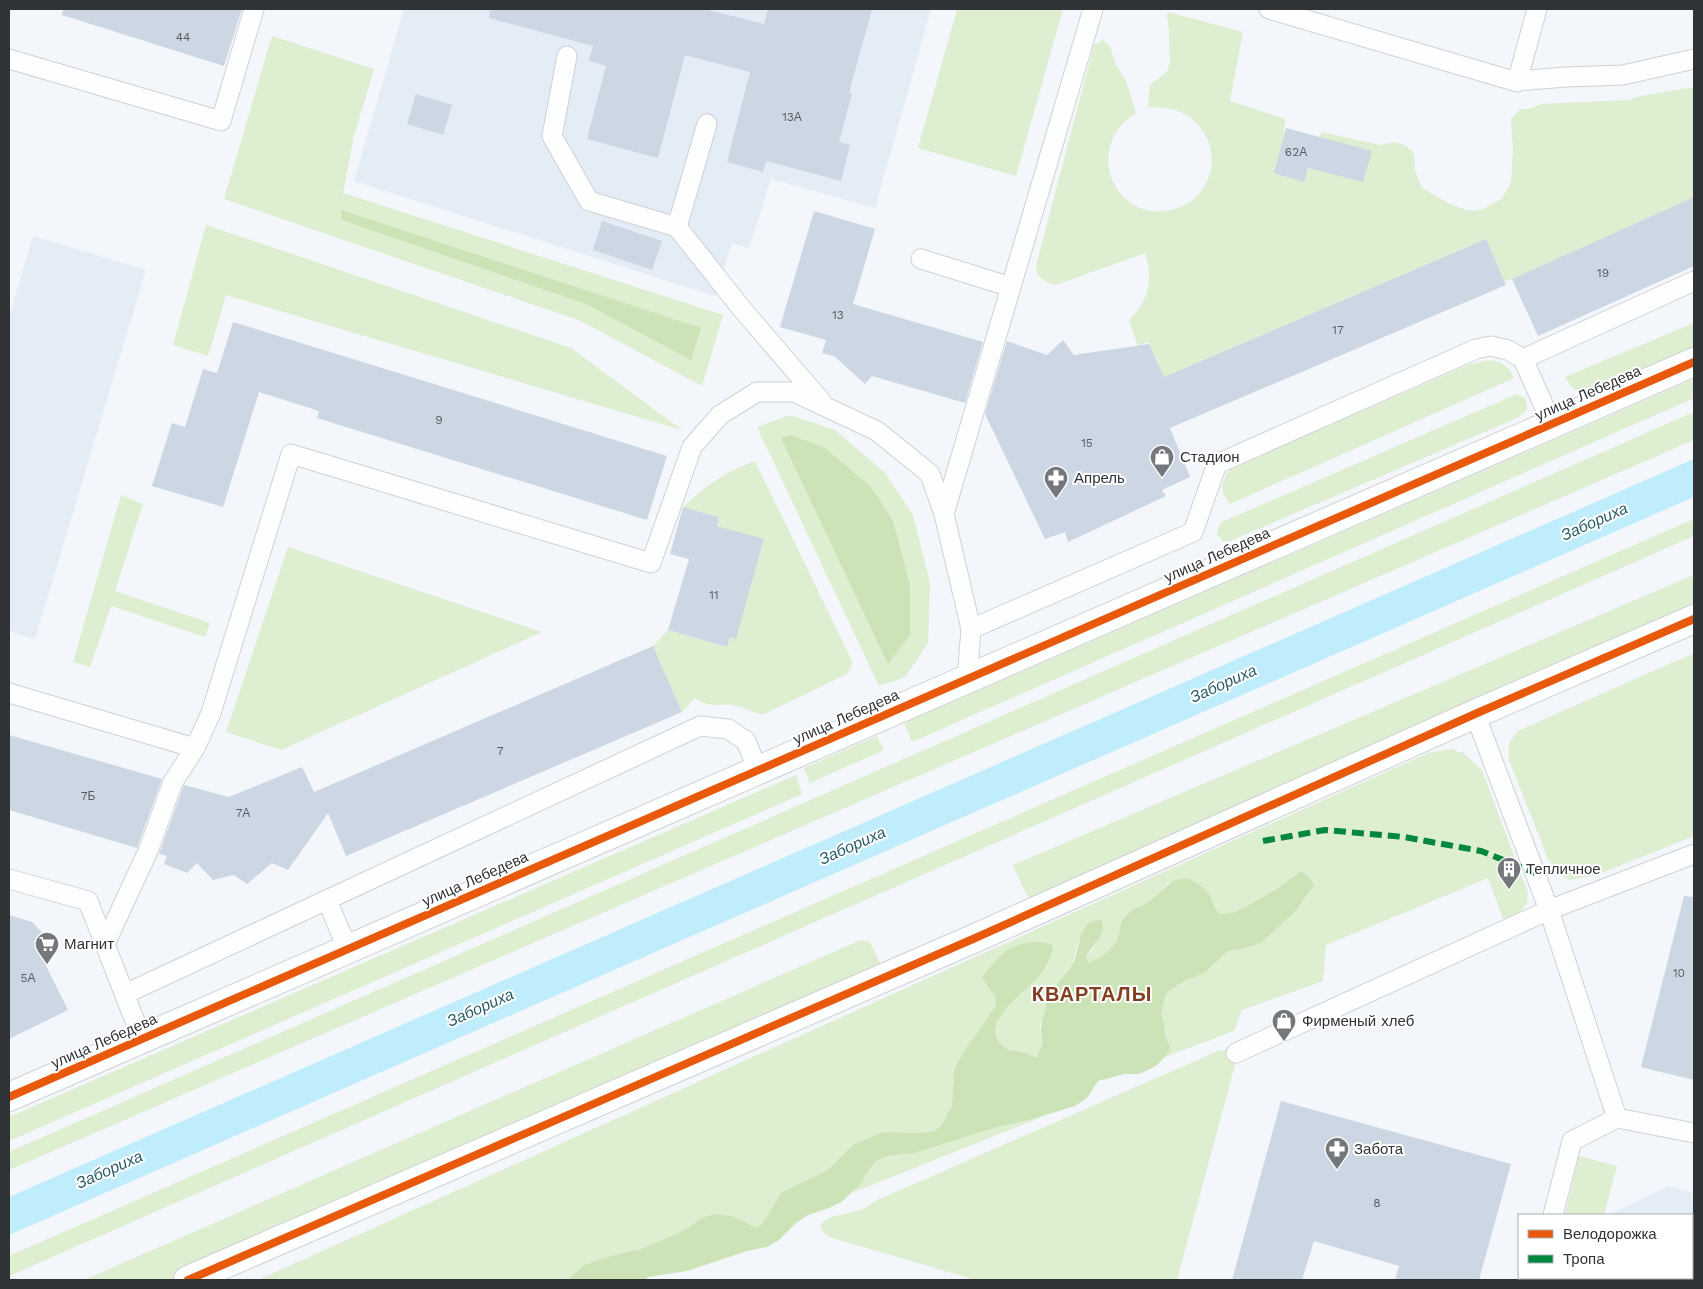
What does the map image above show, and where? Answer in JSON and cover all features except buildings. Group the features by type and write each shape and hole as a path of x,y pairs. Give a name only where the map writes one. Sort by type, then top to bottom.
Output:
{"street":[{"name":"улица Лебедева","path":"9,1097 1694,362"},
{"path":"188,1280 973,939 1694,618"}],"lane":[{"path":"9,59 221,121 254,9"},
{"path":"944,514 1093,9"},
{"path":"1269,9 1516,82 1517,80 1566,77 1623,76 1694,59"},
{"path":"1517,80 1537,9"},
{"path":"567,56 552,136 589,201 676,227 827,407"},
{"path":"676,227 707,124"},
{"path":"921,259 1011,287"},
{"path":"1523,359 1694,281"},
{"path":"971,629 1193,532 1217,464 1476,349 1491,346 1508,350 1523,359 1552,424"},
{"path":"105,944 148,851 173,782 195,748 211,713 291,454 651,563 692,447 720,415 757,392 794,392 877,431 930,474 944,514 971,629 967,680"},
{"path":"9,693 195,748"},
{"path":"1475,714 1549,910 1617,1118"},
{"path":"125,994 700,726 728,729 746,742 758,771"},
{"path":"1236,1053 1549,910 1694,854"},
{"path":"9,879 88,901 142,1039"},
{"path":"327,900 348,950"},
{"path":"1553,1214 1572,1141 1617,1118 1694,1133"}],"shaded area":[{"path":"404,9 931,9 875,208 771,179 749,248 732,243 715,296 354,181"},
{"path":"33,236 146,270 35,639 9,631 9,317"},
{"path":"1669,1186 1694,1193 1694,1280 1591,1280 1693,1279 1693,1214 1610,1214"}],"green space":[{"path":"957,9 1063,9 1016,176 918,148"},
{"path":"1168,12 1243,32 1230,101 1285,119 1283,144 1317,150 1321,132 1381,145 1395,142 1403,144 1414,153 1415,171 1422,188 1446,202 1473,211 1483,209 1501,199 1511,183 1513,151 1511,119 1521,109 1528,109 1542,104 1628,100 1694,87 1694,197 1504,281 1486,239 1164,377 1148,342 1138,346 1129,320 1141,305 1148,289 1149,272 1145,253 1056,285 1038,276 1036,266 1094,45 1103,40 1110,46 1116,65 1126,81 1136,113 1119,128 1110,146 1108,164 1113,182 1123,197 1138,207 1157,211 1178,208 1188,203 1204,187 1209,176 1212,154 1205,134 1191,118 1182,113 1168,108 1148,107 1150,85 1167,72 1170,62"},
{"path":"272,36 374,69 354,136 343,193 723,315 702,386 581,321 224,199"},
{"path":"341,210 701,328 691,360 586,304 342,220"},
{"path":"206,225 571,348 682,430 226,295 208,356 173,345"},
{"path":"1694,323 1694,349 1593,394 1576,390 1565,377"},
{"path":"1490,360 1505,366 1514,378 1230,504 1226,500 1222,487 1230,469 1470,364"},
{"path":"1694,379 1694,398 912,742 904,723"},
{"path":"1517,394 1526,399 1527,410 1517,418 1230,541 1224,542 1217,535 1218,528 1222,522"},
{"path":"1694,412 1694,440 9,1170 9,1152"},
{"path":"790,415 835,430 885,473 913,515 930,583 928,643 905,677 879,686 757,427"},
{"path":"791,435 825,448 871,487 893,521 910,585 910,635 888,664 781,438"},
{"path":"755,461 853,663 847,674 764,714 731,705 707,704 695,698 682,712 653,646 668,630 726,647 730,637 736,638 764,540 717,526 719,517 683,507 716,480 735,469"},
{"path":"121,495 143,504 115,591 210,623 205,637 111,606 90,667 73,662"},
{"path":"1694,519 1694,536 9,1276 9,1256"},
{"path":"288,547 542,632 281,750 226,732"},
{"path":"1694,575 1694,609 1030,899 1025,892 1013,865"},
{"path":"1694,653 1694,836 1599,874 1570,880 1558,874 1548,859 1509,760 1509,743 1518,731"},
{"path":"877,736 884,750 810,783 804,768"},
{"path":"1451,749 1463,753 1482,770 1528,893 1527,903 1515,919 1503,918 1488,878 1326,945 1323,981 1242,1010 1234,1031 1165,1057 1169,1052 1168,1040 1165,1035 1164,1022 1161,1015 1165,996 1169,991 1184,981 1209,969 1228,951 1261,943 1295,912 1308,895 1311,879 1301,871 1277,889 1249,905 1235,912 1220,914 1214,908 1210,895 1195,882 1168,883 1151,900 1124,916 1121,921 1117,942 1102,956 1089,963 1086,958 1103,933 1079,938 1073,962 1049,996 1040,1026 1043,1043 1036,1058 1024,1052 1007,1049 997,1040 995,1030 998,1020 1005,1010 1040,974 1050,957 1019,948 1010,949 1005,952 997,962 987,985 996,998 996,1005 956,1065 952,1106 940,1127 934,1131 919,1133 884,1132 854,1144 824,1172 782,1192 762,1224 757,1228 731,1216 717,1214 703,1217 683,1231 641,1249 614,1255 584,1265 568,1280 258,1280 1428,753"},
{"path":"796,775 802,794 9,1141 9,1117"},
{"path":"1301,871 1311,879 1314,885 1295,912 1261,943 1228,951 1203,974 1184,981 1165,996 1161,1015 1164,1022 1165,1035 1170,1046 1169,1052 1156,1066 1139,1074 1125,1074 1098,1081 1087,1098 1075,1106 994,1128 915,1153 887,1156 875,1162 862,1183 841,1202 808,1215 796,1223 778,1241 767,1247 747,1251 687,1271 648,1277 645,1280 568,1280 584,1265 614,1255 641,1249 683,1231 703,1217 717,1214 732,1216 757,1228 762,1224 782,1192 824,1172 854,1144 884,1132 919,1133 934,1131 940,1127 952,1106 956,1065 996,1005 996,998 982,978 1009,949 1030,942 1042,942 1052,945 1053,951 1042,972 1005,1010 998,1020 995,1030 998,1040 1007,1049 1024,1052 1036,1058 1043,1043 1041,1028 1048,997 1069,970 1074,961 1081,935 1084,929 1093,921 1101,920 1103,931 1088,953 1086,958 1089,963 1110,950 1119,935 1121,922 1127,914 1150,901 1175,880 1181,878 1188,879 1201,886 1209,894 1220,914 1235,912 1249,905 1277,889"},
{"path":"861,940 870,942 885,973 188,1280 84,1280"},
{"path":"1226,1050 1234,1056 1235,1065 1177,1280 976,1280 829,1237 823,1232 820,1225 825,1220 861,1210 873,1202 1218,1051"},
{"path":"1044,1116 852,1193 862,1183 871,1166 887,1156 915,1153 994,1128"},
{"path":"1579,1156 1617,1166 1604,1214 1565,1214"}],"water":[{"name":"Забориха","path":"1694,459 1694,497 9,1235 9,1197"}],"marked path":[{"path":"1263,841 1325,830 1404,837 1481,851 1535,873"}],"cycle path":[{"path":"9,1097 1694,362"},
{"path":"188,1280 973,939 1475,714 1694,619"}],"place":[{"name":"Стадион","path":"1162,478"},
{"name":"Апрель","path":"1056,499"},
{"name":"Тепличное","path":"1509,890"},
{"name":"Магнит","path":"47,965"},
{"name":"Фирменый хлеб","path":"1284,1042"},
{"name":"Забота","path":"1337,1170"}],"district":[{"name":"КВАРТАЛЫ","path":"1092,994"}]}
